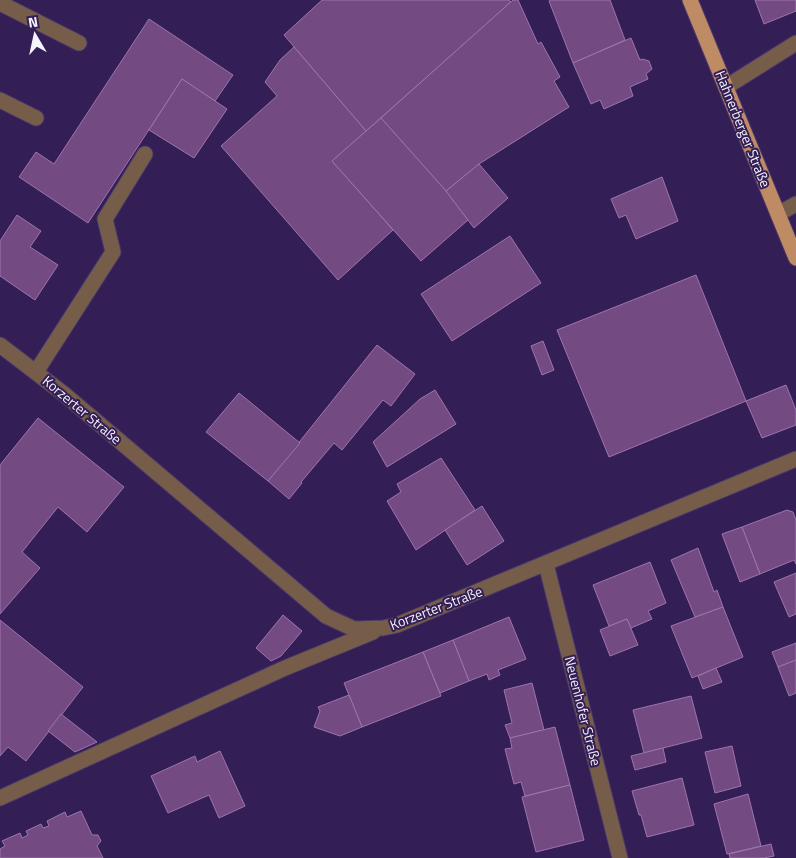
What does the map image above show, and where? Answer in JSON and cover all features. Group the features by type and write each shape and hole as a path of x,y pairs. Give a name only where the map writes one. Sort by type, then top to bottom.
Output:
{"main road":[{"name":"Hahnerberger Straße","path":"690,0 796,258"}],"street":[{"path":"0,3 79,43"},
{"path":"726,87 796,43"},
{"path":"0,100 36,118"},
{"path":"36,372 113,252 106,219 145,154"},
{"path":"778,214 796,204"},
{"name":"Korzerter Straße","path":"0,345 36,372 326,616 354,629 383,628 397,625 796,459"},
{"name":"Neuenhofer Straße","path":"546,564 620,858"},
{"path":"0,798 284,668 383,628"}],"building":[{"path":"322,0 509,0 511,2 366,131 284,35"},
{"path":"513,0 518,0 538,44 541,42 560,77 554,81 569,107 479,164 446,191 381,118"},
{"path":"610,0 625,40 573,63 549,1"},
{"path":"755,0 796,0 796,11 764,24"},
{"path":"149,19 233,75 215,101 182,79 88,223 19,177 36,152 54,164"},
{"path":"631,38 640,60 649,61 652,69 646,74 648,79 630,87 633,96 604,109 600,100 591,104 573,63"},
{"path":"294,47 366,131 332,161 393,230 338,280 221,146 277,96 265,82 280,60"},
{"path":"182,79 227,109 194,158 149,130"},
{"path":"381,118 446,191 468,220 421,261 332,161"},
{"path":"479,164 508,198 474,228 446,191"},
{"path":"662,177 678,221 636,239 626,215 619,218 611,199"},
{"path":"17,215 41,231 30,247 58,265 35,300 0,276 0,241"},
{"path":"510,236 541,283 452,341 421,294"},
{"path":"696,275 746,401 609,457 557,330"},
{"path":"543,341 554,370 542,375 531,346"},
{"path":"377,345 415,374 391,406 383,400 342,450 334,443 289,499 268,481"},
{"path":"786,385 796,410 796,425 762,438 746,401"},
{"path":"435,390 456,424 387,467 373,442 420,399"},
{"path":"239,393 300,443 268,481 206,432"},
{"path":"38,418 124,487 87,532 58,507 22,552 40,568 0,614 0,465"},
{"path":"441,458 475,510 416,550 387,501 401,492 397,484"},
{"path":"482,506 504,541 467,565 445,530"},
{"path":"787,510 793,512 796,520 796,564 794,560 760,574 742,527"},
{"path":"742,527 760,574 740,582 722,534"},
{"path":"698,548 714,592 717,590 723,607 695,617 671,560"},
{"path":"650,562 666,603 648,611 652,619 631,628 627,619 609,626 593,585"},
{"path":"796,573 796,614 789,617 774,582"},
{"path":"723,607 743,657 692,678 671,626"},
{"path":"283,615 302,631 281,656 271,661 256,648"},
{"path":"509,617 526,659 498,670 500,675 489,680 487,674 469,681 453,640"},
{"path":"627,619 638,645 610,656 600,630"},
{"path":"0,620 83,687 26,761 8,747 0,756"},
{"path":"453,640 469,681 440,693 423,652"},
{"path":"796,643 796,660 778,667 772,652"},
{"path":"423,652 441,696 362,727 344,683"},
{"path":"796,660 796,693 789,696 778,667"},
{"path":"716,668 722,682 703,689 698,676"},
{"path":"532,683 544,730 510,738 505,725 512,723 504,690"},
{"path":"349,695 362,727 340,736 314,727 320,711 318,707"},
{"path":"691,696 702,738 644,753 633,710"},
{"path":"61,714 97,742 75,752 48,731"},
{"path":"555,727 570,785 525,796 521,782 514,784 505,749 512,748 510,738"},
{"path":"732,746 741,786 715,793 705,752"},
{"path":"663,748 666,762 635,770 631,756"},
{"path":"220,751 245,806 219,818 209,795 168,813 151,776 195,756 197,762"},
{"path":"682,778 694,825 647,837 632,791"},
{"path":"570,785 584,840 536,852 522,797"},
{"path":"748,794 761,846 727,854 714,804"},
{"path":"81,811 92,835 98,835 101,841 97,846 103,858 0,858 0,849 5,846 2,841 20,833 22,838 28,835 26,831 41,824 43,828 49,826 47,821 65,812 67,817"},
{"path":"771,844 774,856 764,858 730,858 729,854"}]}
